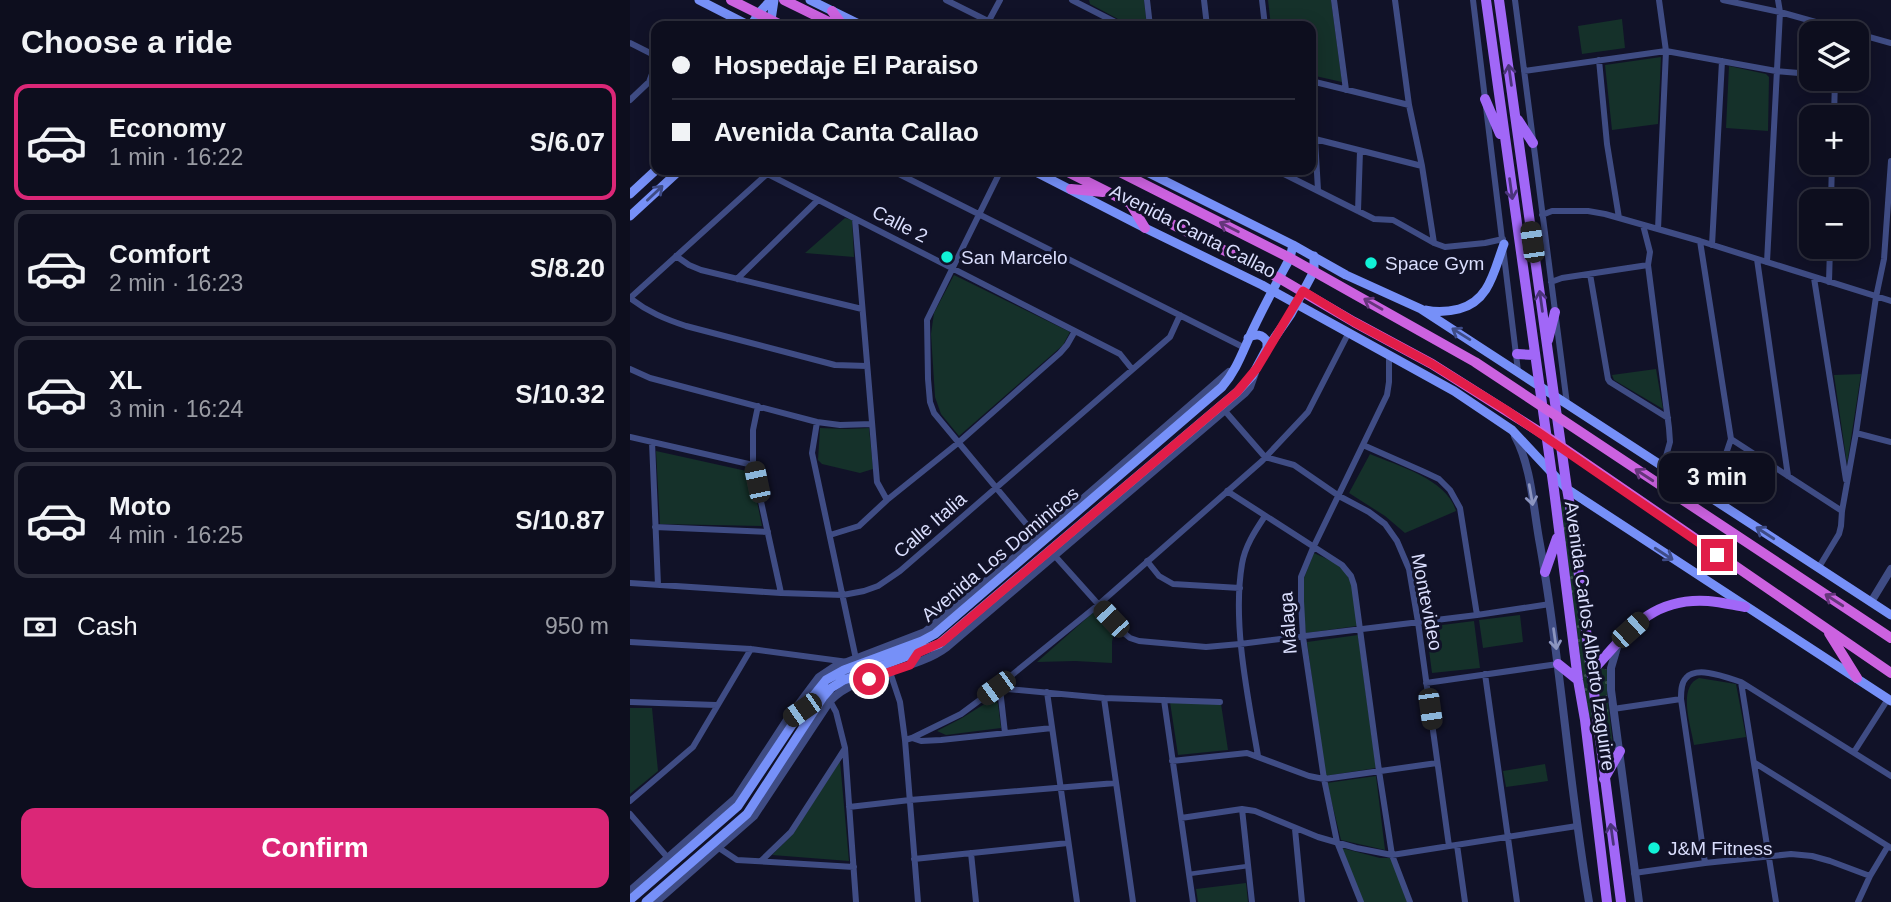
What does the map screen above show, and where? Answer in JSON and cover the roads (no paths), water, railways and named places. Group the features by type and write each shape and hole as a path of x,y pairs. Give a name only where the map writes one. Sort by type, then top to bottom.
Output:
{"highway":[{"path":"731,0 767,21"},
{"path":"784,0 826,21"},
{"path":"832,11 840,21"},
{"name":"Avenida Canta Callao","path":"1074,175 1279,278 1432,364 1546,436 1891,673"},
{"name":"Avenida Canta Callao","path":"1126,175 1290,258 1475,362 1891,638"},
{"path":"1070,189 1110,193"},
{"path":"1130,203 1145,228"},
{"path":"1828,631 1857,678"}],"main road":[{"path":"699,0 740,21"},
{"path":"753,21 773,0"},
{"path":"769,21 773,0"},
{"path":"810,0 853,21"},
{"name":"Avenida Carlos Alberto Izaguirre","path":"1486,0 1577,680 1585,720 1606,902"},
{"name":"Avenida Carlos Alberto Izaguirre","path":"1499,0 1592,671 1621,902"},
{"path":"1485,99 1505,143"},
{"path":"1515,114 1533,143"},
{"path":"630,194 651,175"},
{"path":"630,216 675,175"},
{"name":"Avenida Canta Callao","path":"1042,175 1272,290 1454,391 1512,430 1567,489 1890,700"},
{"name":"Avenida Canta Callao","path":"1153,175 1293,245 1346,275 1421,309 1891,615"},
{"path":"1421,309 1437,313 1452,311 1477,301 1492,279 1503,241"},
{"name":"Avenida Los Dominicos","path":"630,900 738,806 819,687 844,670 926,640 1222,387 1239,363 1272,290 1290,258 1293,245"},
{"name":"Avenida Los Dominicos","path":"646,902 747,814 831,688 849,678 942,642 1237,392 1257,368 1297,304 1314,271 1314,257"},
{"path":"1546,344 1555,312"},
{"path":"1247,343 1256,335 1261,336 1267,342 1266,350"},
{"path":"1517,354 1534,355"},
{"path":"1545,572 1558,534"},
{"path":"1592,671 1644,617 1668,604 1710,601 1745,607"},
{"path":"939,620 959,614"},
{"path":"910,665 918,653"},
{"path":"1558,664 1577,680"},
{"path":"788,720 802,710"},
{"path":"1585,720 1590,724 1597,718"},
{"path":"1604,780 1620,751"},
{"path":"771,791 774,773"},
{"path":"639,883 655,879"}],"street":[{"path":"946,0 983,21"},
{"path":"990,21 1000,0"},
{"path":"1072,0 1086,4 1115,21"},
{"path":"1147,0 1149,21"},
{"path":"1205,0 1207,21"},
{"path":"1262,0 1264,21"},
{"path":"1334,0 1346,90"},
{"path":"1395,0 1409,105 1434,243"},
{"path":"1473,0 1518,371"},
{"path":"1515,0 1567,404"},
{"path":"1658,229 1666,51 1659,0"},
{"path":"1723,0 1780,12 1891,43"},
{"path":"1767,262 1780,12 1778,0"},
{"path":"630,43 651,54"},
{"path":"1524,71 1666,51 1799,73"},
{"path":"1599,60 1607,144 1619,218"},
{"path":"1712,245 1722,61"},
{"path":"630,100 649,82 651,77"},
{"path":"1316,82 1409,105"},
{"path":"1316,140 1422,166"},
{"path":"1358,211 1360,151"},
{"path":"1819,568 1839,534 1886,240 1891,161"},
{"path":"1316,170 1318,190"},
{"path":"761,175 630,298 645,309 686,326 835,365 867,366"},
{"name":"Calle 2","path":"770,175 1120,354 1132,369"},
{"path":"901,175 1180,315 1247,343"},
{"path":"998,175 927,320 930,402 934,413 1038,538"},
{"path":"1288,175 1374,219 1393,220 1434,243 1451,248 1503,241"},
{"path":"737,279 818,200"},
{"path":"1542,215 1552,211 1588,211 1619,218 1891,301"},
{"path":"855,219 877,482 887,500"},
{"path":"1643,225 1650,252 1648,265 1670,442 1663,467"},
{"path":"1700,241 1731,439 1711,498"},
{"path":"676,256 701,270 862,309"},
{"path":"1757,259 1788,476"},
{"path":"1829,282 1830,259"},
{"path":"1551,282 1648,265"},
{"path":"1590,274 1608,379 1668,418"},
{"path":"1814,278 1847,486"},
{"name":"Calle Italia","path":"630,583 843,595 864,591 891,578 1171,337 1180,315"},
{"path":"830,535 859,526 1060,352 1074,331"},
{"path":"909,739 961,714 998,688 1098,605 1265,457 1308,412 1349,332"},
{"name":"Málaga","path":"1361,902 1337,842 1324,779 1303,637 1301,578 1387,395 1390,382 1389,354"},
{"name":"Avenida Los Dominicos","path":"630,891 736,798 816,680 829,670 921,634 1038,538 1239,363"},
{"name":"Avenida Los Dominicos","path":"656,902 751,819 830,701 840,692 932,657 947,647 1225,411 1250,387 1257,368"},
{"path":"630,369 650,378 817,422 840,425 872,424"},
{"path":"758,406 753,430 753,465 781,593"},
{"path":"1225,411 1265,457"},
{"path":"630,642 751,649 852,660 843,595 812,453 817,422"},
{"name":"Avenida Carlos Alberto Izaguirre","path":"1512,430 1525,461 1545,572 1589,902"},
{"path":"1856,433 1891,442"},
{"path":"630,437 753,465"},
{"path":"1731,439 1842,511"},
{"path":"652,442 658,585"},
{"path":"1363,445 1439,479 1450,490 1461,508 1477,615"},
{"name":"Montevideo","path":"1265,457 1294,465 1377,518 1397,541 1409,569 1437,763 1465,902"},
{"path":"1227,491 1342,565 1351,576 1392,855 1410,902"},
{"path":"1258,756 1240,644 1240,588 1242,562 1252,535 1265,516"},
{"path":"655,527 768,532"},
{"path":"1055,556 1124,633 1139,641 1206,647 1240,644 1550,604"},
{"path":"1147,561 1159,576 1173,584 1240,588"},
{"path":"1871,602 1891,569"},
{"name":"Avenida Carlos Alberto Izaguirre","path":"1618,643 1611,668 1611,690 1639,902"},
{"path":"630,801 693,747 751,649"},
{"path":"1426,682 1558,664"},
{"path":"891,672 909,739 910,800 918,902"},
{"path":"1485,674 1517,902"},
{"path":"1705,863 1681,699 1682,685 1691,674 1718,674 1741,682 1891,776"},
{"path":"1741,682 1776,902"},
{"path":"998,688 1104,698 1220,702"},
{"path":"998,688 1005,733"},
{"path":"1047,692 1077,902"},
{"path":"1104,698 1133,902"},
{"path":"1614,709 1681,699"},
{"path":"1164,700 1193,902"},
{"path":"1854,752 1890,700"},
{"path":"830,701 836,712 845,748 856,902"},
{"path":"630,702 716,705"},
{"path":"909,739 923,741 1052,728"},
{"path":"761,861 791,832 845,748"},
{"path":"1172,761 1247,753 1324,779 1437,763"},
{"path":"1755,763 1890,847 1870,876 1858,902"},
{"path":"849,807 1116,783"},
{"path":"1181,818 1242,809 1337,842 1392,855 1577,826"},
{"path":"1242,809 1252,902"},
{"path":"630,814 668,858"},
{"path":"1295,829 1302,902"},
{"path":"914,859 1068,844"},
{"path":"719,848 737,860 853,867"},
{"path":"971,853 976,902"},
{"path":"1634,873 1791,854 1812,856 1870,876"},
{"path":"1189,874 1248,866"}],"place":[{"name":"San Marcelo","path":"947,257"},
{"name":"Space Gym","path":"1371,263"},
{"name":"J&M Fitness","path":"1654,848"}]}
